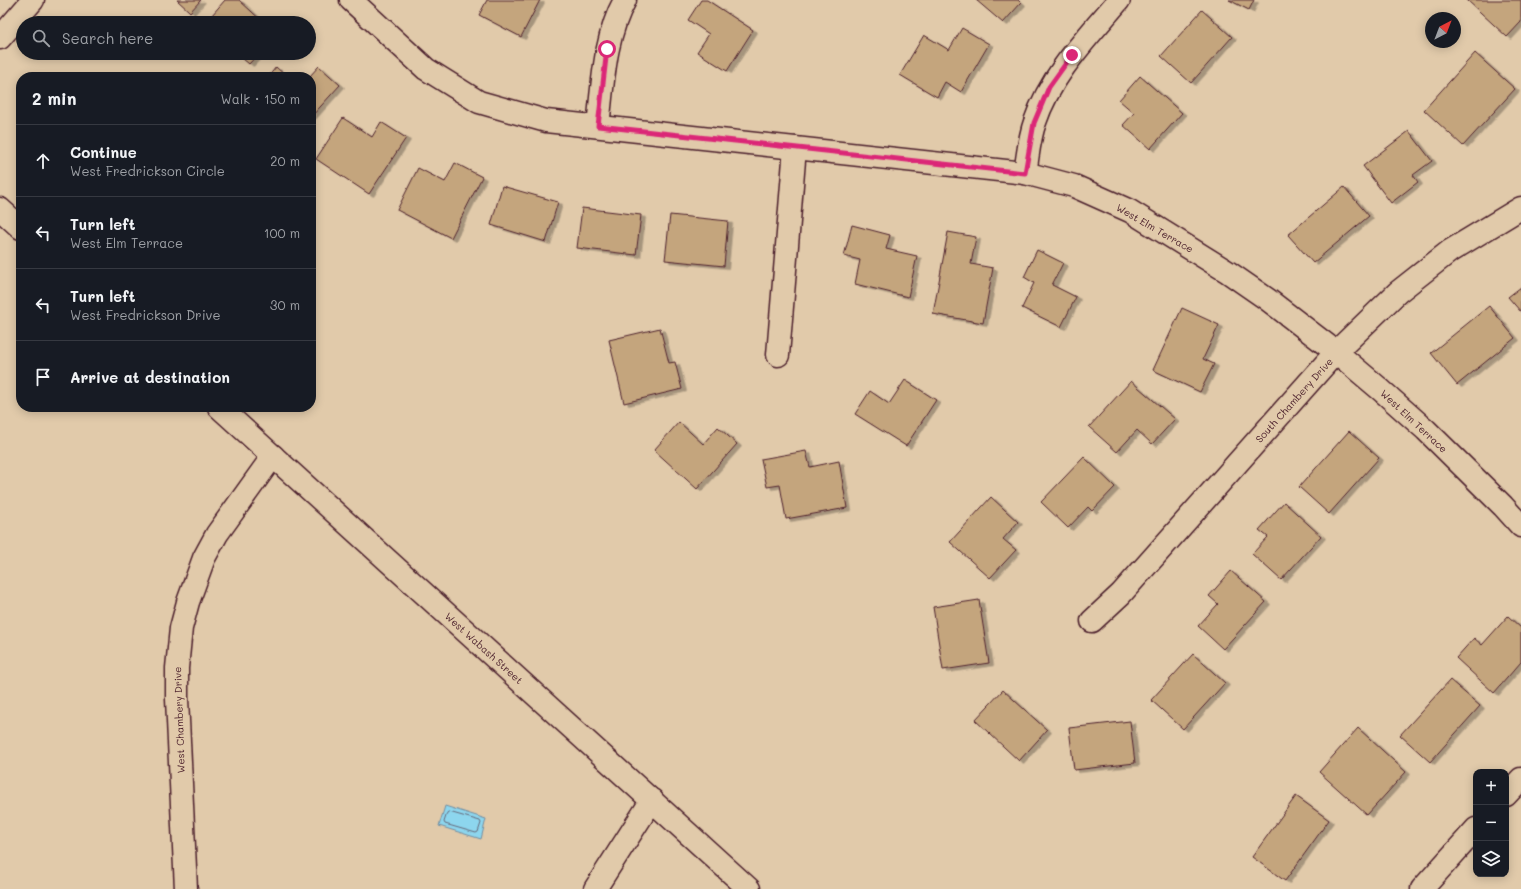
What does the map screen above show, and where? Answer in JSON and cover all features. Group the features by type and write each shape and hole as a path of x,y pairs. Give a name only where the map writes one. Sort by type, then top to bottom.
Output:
{"street":[{"path":"19,16 33,0"},
{"name":"West Elm Terrace","path":"351,0 426,69 479,102 546,121 1025,173 1074,186 1130,211 1228,272 1336,352 1426,430 1503,506 1521,526"},
{"path":"598,126 607,49 618,12 625,0"},
{"path":"1025,173 1034,123 1049,87 1072,55 1119,0"},
{"path":"0,38 16,20"},
{"path":"778,355 795,148"},
{"name":"South Chambery Drive","path":"1092,621 1120,594 1336,352 1398,292 1450,251 1521,208"},
{"path":"0,209 16,223"},
{"name":"West Wabash Street","path":"225,412 750,889"},
{"name":"West Chambery Drive","path":"186,889 177,699 177,668 181,628 188,602 204,558 217,534 273,456"},
{"path":"1509,792 1521,778"},
{"path":"595,889 652,800"},
{"path":"1422,889 1473,832"}],"water":[{"path":"445,806 486,819 481,839 439,826"}],"building":[{"path":"177,0 201,0 190,12"},
{"path":"225,0 239,0 256,16 211,16"},
{"path":"487,0 540,0 521,37 479,15"},
{"path":"701,0 707,0 753,30 727,71 697,52 709,34 688,20"},
{"path":"976,0 1018,0 1021,3 1003,23"},
{"path":"1229,0 1254,0 1249,10"},
{"path":"1467,0 1521,0 1521,22 1507,37"},
{"path":"1202,10 1232,37 1191,83 1161,56"},
{"path":"962,28 989,44 961,92 945,82 937,97 900,75 924,35 949,50"},
{"path":"1475,53 1515,89 1463,146 1424,110"},
{"path":"244,60 253,60 249,64"},
{"path":"319,66 340,85 316,111 316,72 314,72"},
{"path":"276,67 282,72 272,72"},
{"path":"1140,76 1182,113 1150,149 1123,125 1134,113 1119,100"},
{"path":"343,118 372,137 381,122 406,138 369,194 316,159"},
{"path":"1409,131 1432,161 1413,175 1418,182 1391,203 1363,166"},
{"path":"455,163 482,177 451,238 397,210 418,168 445,182"},
{"path":"502,186 558,202 546,242 491,225"},
{"path":"1344,187 1369,216 1313,263 1288,235"},
{"path":"582,208 641,215 636,255 577,248"},
{"path":"670,215 728,221 724,266 665,260"},
{"path":"852,225 890,235 886,249 917,256 908,297 855,284 860,260 844,256"},
{"path":"948,232 976,237 971,264 993,268 983,323 933,314"},
{"path":"1037,250 1063,263 1052,285 1076,297 1061,327 1022,308 1034,283 1024,277"},
{"path":"1521,287 1521,312 1508,297"},
{"path":"1489,306 1515,338 1457,385 1431,353"},
{"path":"1182,308 1219,325 1203,359 1214,364 1200,392 1153,370"},
{"path":"660,328 669,363 675,362 682,389 624,403 609,340"},
{"path":"905,380 936,400 906,446 855,414 870,391 889,404"},
{"path":"1131,381 1175,419 1152,444 1137,430 1117,452 1089,427"},
{"path":"679,422 703,444 718,427 737,444 697,489 654,450"},
{"path":"1349,431 1379,458 1329,514 1299,487"},
{"path":"806,451 810,467 839,461 847,508 786,519 780,485 767,487 761,459"},
{"path":"1084,457 1115,487 1092,511 1088,507 1068,528 1041,502"},
{"path":"991,497 1018,522 1003,539 1016,550 990,578 950,542"},
{"path":"1284,502 1321,536 1281,580 1252,554 1268,537 1259,530"},
{"path":"1231,571 1266,602 1223,649 1198,626 1218,604 1209,596"},
{"path":"979,600 989,663 943,670 933,607"},
{"path":"1508,616 1521,628 1521,662 1494,693 1456,658 1474,638 1482,645"},
{"path":"1193,654 1225,683 1183,729 1151,700"},
{"path":"1450,680 1480,706 1430,762 1400,735"},
{"path":"1003,690 1047,730 1019,761 975,720"},
{"path":"1130,721 1135,763 1074,770 1069,728"},
{"path":"1358,728 1406,772 1367,815 1319,772"},
{"path":"1296,796 1329,820 1285,881 1252,857"}],"route":[{"path":"607,49 598,126 1025,173 1034,123 1049,87 1072,55"}]}
